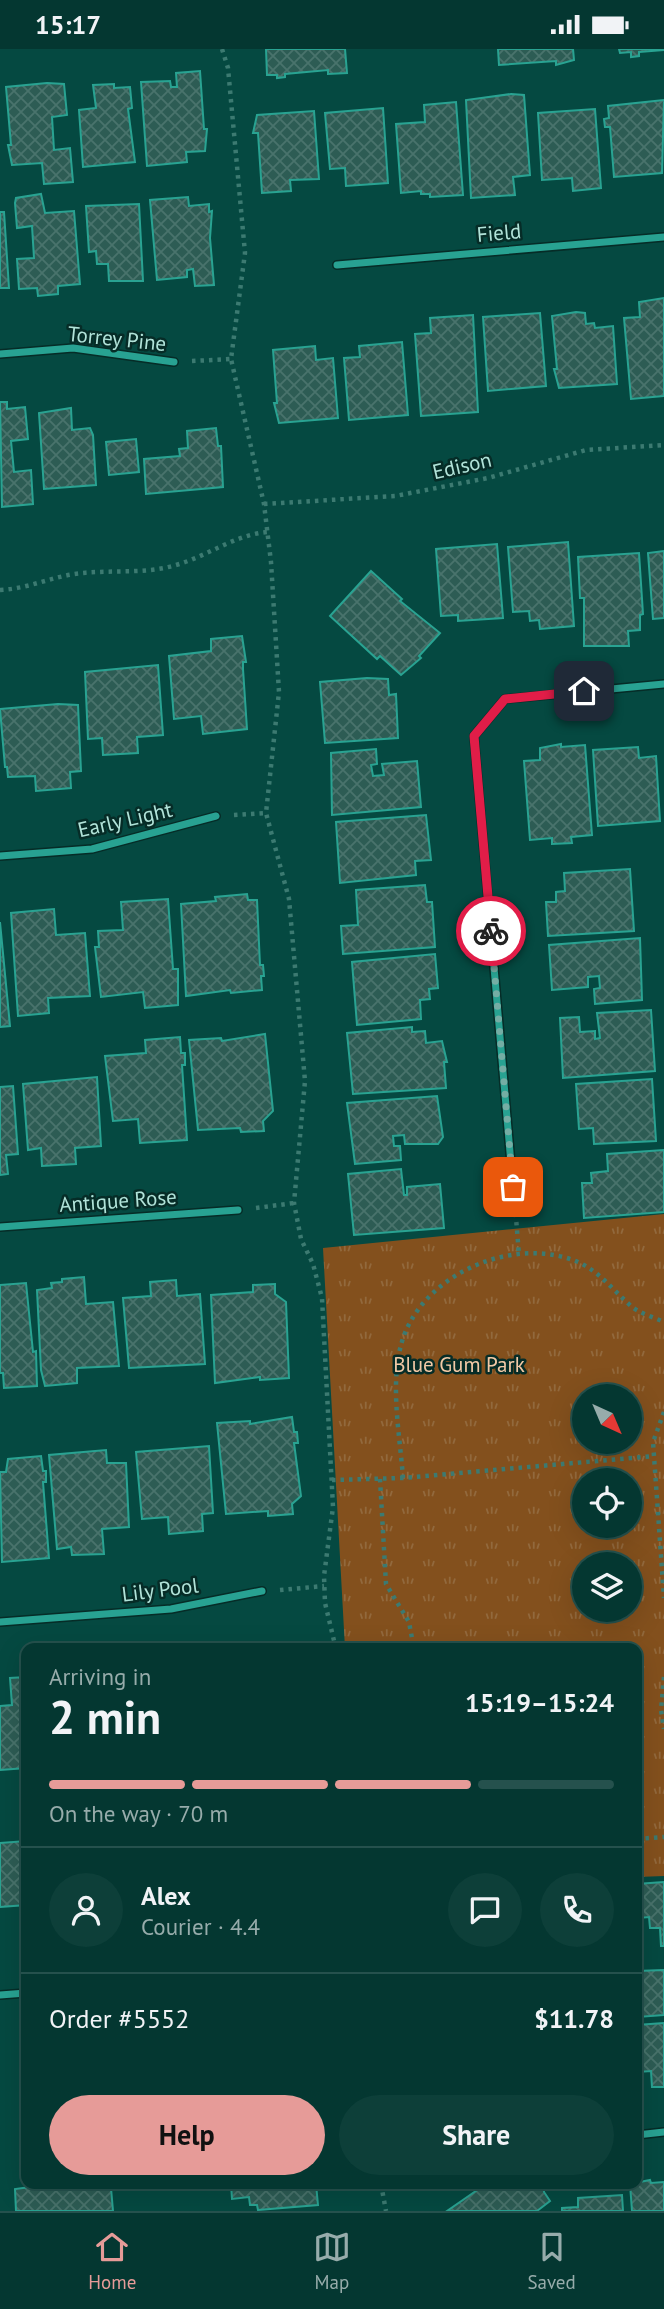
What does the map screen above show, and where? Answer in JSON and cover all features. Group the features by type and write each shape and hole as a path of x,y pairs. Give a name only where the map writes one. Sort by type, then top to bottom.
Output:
{"street":[{"name":"Field","path":"337,265 664,237"},
{"name":"Torrey Pine","path":"0,354 73,348 174,362"},
{"path":"513,1187 474,736 505,699 664,684"},
{"name":"Early Light","path":"0,856 92,849 216,816"},
{"name":"Antique Rose","path":"0,1227 238,1210"},
{"name":"Lily Pool","path":"0,1622 171,1609 261,1591"},
{"path":"0,1995 21,1993"},
{"path":"642,2134 664,2132"}],"path":[{"path":"222,49 228,68 245,253 231,359 264,504 267,532 279,692 266,813 289,899 305,1081 294,1203 301,1238 313,1264 322,1298 333,1520 324,1586 325,1603 335,1643"},
{"name":"Torrey Pine","path":"174,362 231,359"},
{"name":"Edison","path":"264,504 395,496 488,478 586,450 664,445"},
{"path":"0,590 74,574 156,570 199,558 232,540 267,532"},
{"path":"258,814 266,813"},
{"path":"513,1187 519,1255"},
{"path":"238,1210 294,1203"},
{"path":"403,1478 398,1374 404,1334 420,1307 440,1286 490,1260 519,1255 553,1255 576,1262 597,1273 633,1308 664,1321"},
{"path":"664,1412 655,1429 654,1456 664,1598"},
{"path":"332,1480 403,1478 654,1456"},
{"path":"380,1479 386,1584 409,1622 413,1643"},
{"path":"261,1591 324,1586"},
{"path":"664,1677 661,1710 664,1730"},
{"path":"642,1839 664,1837"},
{"path":"382,2189 386,2211"}],"green space":[{"name":"Blue Gum Park","path":"664,1214 664,1876 642,1877 642,1643 345,1643 323,1248"}],"building":[{"path":"266,49 345,49 347,73 328,74 328,70 285,74 285,77 277,78 277,75 267,75"},
{"path":"498,49 573,49 574,60 556,65 556,61 499,65"},
{"path":"619,49 664,50 639,52 639,56 631,57 631,52 620,53"},
{"path":"200,71 204,129 207,129 205,151 186,152 187,162 147,166 141,82 170,81 171,87 177,87 176,73"},
{"path":"64,84 67,115 52,117 54,150 70,148 73,182 44,184 42,163 12,165 8,145 11,145 6,87"},
{"path":"114,84 114,88 130,87 132,108 128,109 135,162 83,167 79,110 96,108 93,85"},
{"path":"511,94 524,95 530,175 513,177 515,195 471,198 466,100"},
{"path":"664,100 662,173 614,177 610,127 605,127 604,119 609,118 608,106"},
{"path":"456,102 463,195 430,197 430,194 421,194 421,191 401,193 396,124 425,122 424,105"},
{"path":"383,108 388,183 346,186 345,168 330,169 325,113"},
{"path":"595,109 601,188 573,191 572,178 542,180 538,113"},
{"path":"314,111 319,179 290,180 291,191 262,193 258,133 253,133 257,115"},
{"path":"41,194 45,213 74,211 80,284 58,286 58,294 38,296 37,288 19,289 17,259 34,258 32,226 17,228 15,203 16,198"},
{"path":"188,197 189,206 209,204 209,212 212,211 210,238 214,285 195,286 193,269 187,270 187,277 157,280 150,200"},
{"path":"139,204 143,281 109,281 108,264 97,264 96,251 89,252 86,206"},
{"path":"0,212 4,212 9,288 0,288"},
{"path":"664,298 664,396 631,399 624,318 640,317 639,302"},
{"path":"540,313 546,386 488,391 483,317"},
{"path":"585,313 586,324 594,323 595,328 613,326 617,384 559,388 554,369 557,369 552,316"},
{"path":"473,315 478,412 421,416 415,334 431,333 430,318"},
{"path":"402,342 408,415 349,420 344,358 360,357 359,346"},
{"path":"315,346 316,360 333,358 338,418 279,423 274,403 277,403 273,350"},
{"path":"0,402 7,402 7,409 25,407 28,439 11,441 14,472 31,470 33,504 2,507"},
{"path":"71,408 72,430 90,428 93,435 96,485 44,489 39,413"},
{"path":"216,428 218,446 221,446 223,487 146,494 144,459 180,456 179,449 188,448 187,431"},
{"path":"136,439 139,472 109,475 106,442"},
{"path":"568,542 574,626 540,629 539,620 530,621 529,611 513,612 508,547"},
{"path":"497,544 503,618 458,621 458,615 441,616 436,549"},
{"path":"664,551 664,618 653,619 648,553"},
{"path":"639,553 643,614 640,615 640,630 628,631 629,646 584,646 584,598 580,598 578,557"},
{"path":"371,571 402,599 400,601 440,633 419,656 421,658 401,675 380,656 377,659 330,616"},
{"path":"242,636 246,662 243,662 243,669 247,729 203,734 201,716 174,719 169,656 211,651 211,639"},
{"path":"158,665 163,735 137,737 138,753 103,755 102,738 88,739 85,672"},
{"path":"388,679 389,695 396,694 398,738 325,743 320,682"},
{"path":"78,705 81,771 70,772 71,788 36,791 35,776 8,777 0,709"},
{"path":"561,744 561,747 585,745 592,835 571,837 572,843 552,844 552,838 530,840 524,761 540,760 540,748"},
{"path":"638,747 639,758 656,756 660,821 598,826 593,750"},
{"path":"376,749 377,764 371,765 373,776 384,775 382,764 417,761 421,807 332,815 331,753"},
{"path":"426,815 431,860 415,861 416,875 340,883 336,822"},
{"path":"630,869 634,931 548,936 546,902 556,902 556,892 565,891 564,873"},
{"path":"425,885 427,902 432,902 435,947 343,954 341,926 358,925 356,890"},
{"path":"247,894 248,900 257,900 260,965 263,965 264,976 261,976 262,990 231,993 230,990 186,996 181,904 216,901 215,897"},
{"path":"168,899 173,969 178,969 178,1005 145,1008 143,992 101,997 95,947 99,947 98,931 123,930 121,902"},
{"path":"54,909 56,935 85,933 90,996 48,998 49,1013 18,1016 11,913"},
{"path":"0,922 10,1026 0,1027"},
{"path":"640,938 642,1000 595,1004 594,989 600,988 599,976 588,977 588,987 552,990 549,945"},
{"path":"435,954 438,988 429,989 430,999 420,1000 421,1019 357,1025 352,962"},
{"path":"651,1010 655,1071 563,1078 560,1018 579,1017 580,1032 595,1031 595,1039 600,1038 597,1013"},
{"path":"412,1027 412,1032 425,1031 426,1043 442,1041 447,1062 444,1062 446,1088 353,1094 347,1033"},
{"path":"265,1034 273,1111 263,1121 264,1131 241,1132 240,1128 198,1130 189,1040 221,1038 222,1041"},
{"path":"180,1037 181,1053 185,1053 185,1065 182,1065 187,1140 140,1143 138,1119 113,1121 105,1056 146,1053 145,1040"},
{"path":"97,1077 101,1146 75,1148 76,1164 42,1166 41,1148 28,1150 23,1084"},
{"path":"652,1079 656,1141 594,1144 593,1128 579,1129 576,1084"},
{"path":"13,1086 18,1154 6,1155 8,1174 0,1175 0,1087"},
{"path":"437,1096 443,1137 438,1144 405,1144 404,1135 393,1136 394,1146 400,1146 401,1160 355,1164 347,1103"},
{"path":"664,1150 664,1212 584,1218 582,1183 592,1183 591,1173 608,1171 607,1154"},
{"path":"401,1169 404,1195 407,1195 407,1187 440,1184 444,1228 354,1235 348,1174"},
{"path":"84,1277 86,1304 113,1302 119,1366 77,1368 77,1383 45,1386 41,1370 37,1290 52,1288 51,1283 62,1282 62,1279"},
{"path":"176,1280 177,1296 200,1294 205,1364 129,1368 123,1298 151,1296 150,1282"},
{"path":"26,1283 33,1352 36,1351 37,1386 4,1388 3,1373 0,1373 0,1285"},
{"path":"275,1284 275,1294 286,1302 289,1378 260,1380 260,1377 215,1383 211,1295 253,1292 253,1285"},
{"path":"292,1417 294,1432 297,1432 298,1443 294,1443 301,1496 292,1504 293,1514 268,1516 268,1511 226,1514 217,1423 250,1421 250,1424"},
{"path":"209,1446 213,1513 202,1514 203,1531 169,1534 168,1517 142,1519 136,1452"},
{"path":"106,1450 107,1463 126,1463 129,1527 102,1529 104,1554 72,1555 71,1547 57,1549 49,1455"},
{"path":"41,1456 43,1471 46,1471 46,1482 43,1482 49,1558 2,1562 0,1472 6,1472 8,1459"},
{"path":"21,1677 21,1768 0,1770 0,1706 12,1705 10,1678"},
{"path":"21,1841 21,1905 0,1907 0,1843"},
{"path":"664,1882 664,1946 661,1946 660,1928 650,1928 649,1917 642,1918 642,1884"},
{"path":"664,1970 664,2015 642,2017 642,1971"},
{"path":"664,2023 664,2087 652,2087 651,2071 642,2072 642,2025"},
{"path":"642,2182 664,2182 664,2211 632,2211 630,2189 642,2189"},
{"path":"15,2189 111,2189 113,2211 16,2211"},
{"path":"231,2189 316,2189 318,2205 258,2210 257,2205 250,2205 249,2197 232,2199"},
{"path":"479,2189 544,2189 550,2201 537,2211 447,2211"},
{"path":"622,2195 623,2211 562,2211 562,2208 578,2207 578,2198"}],"way so far":[{"path":"491,931 513,1187"}],"route":[{"path":"491,931 474,736 505,699 584,691"}]}
